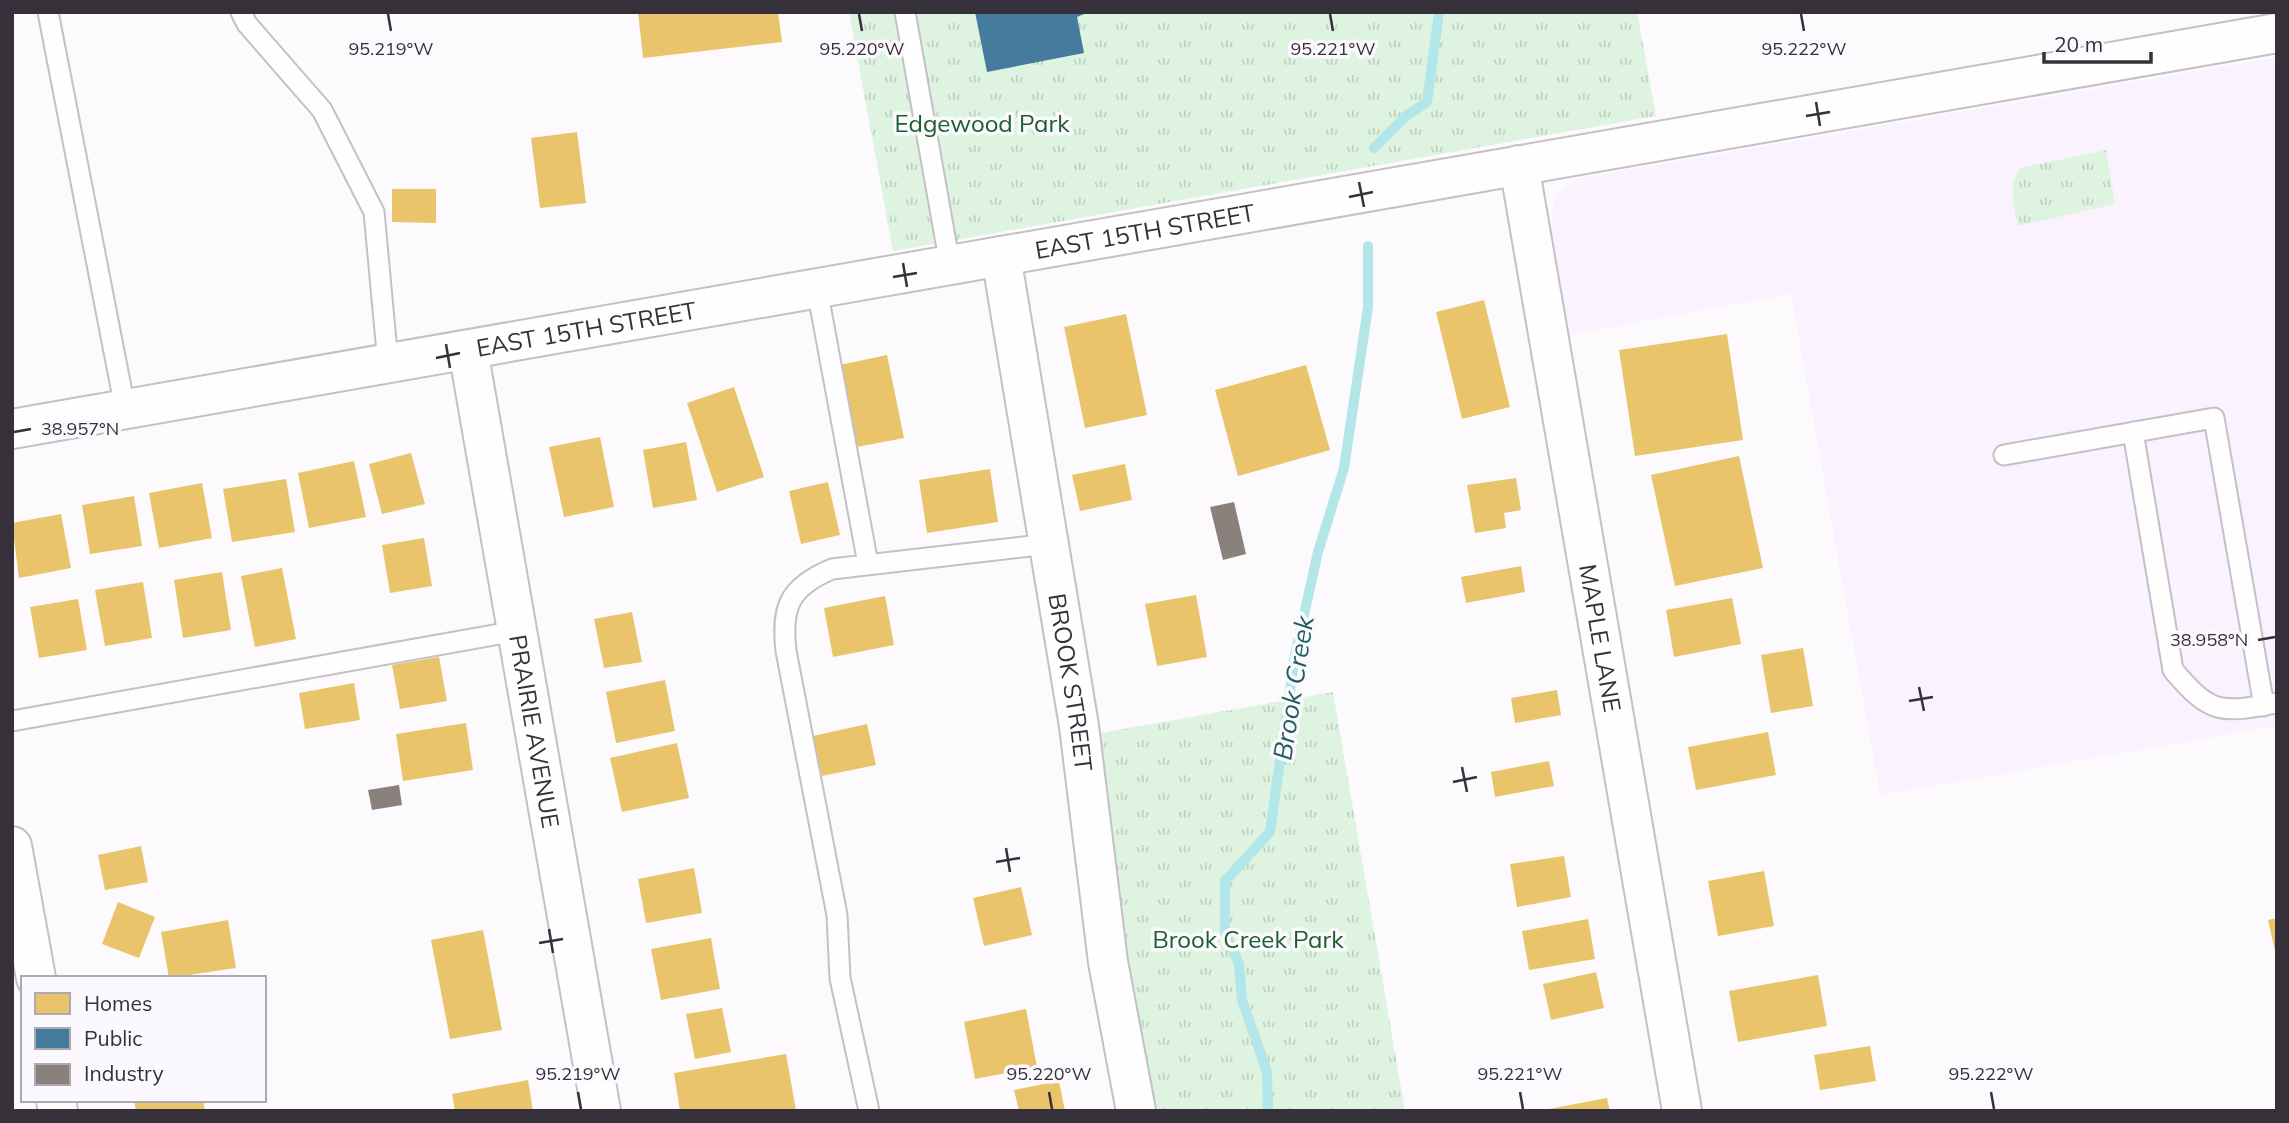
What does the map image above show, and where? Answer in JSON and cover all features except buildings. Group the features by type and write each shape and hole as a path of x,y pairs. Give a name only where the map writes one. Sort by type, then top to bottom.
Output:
{"street":[{"name":"EAST 15TH STREET","path":"12,429 2277,33"},
{"name":"MAPLE LANE","path":"1519,165 1682,1111"},
{"name":"BROOK STREET","path":"1001,256 1079,726 1108,962 1136,1111"},
{"name":"PRAIRIE AVENUE","path":"468,350 601,1111"},
{"path":"12,846 36,976"}],"lane":[{"path":"48,12 125,408"},
{"path":"241,12 247,24 322,110 374,212 388,363"},
{"path":"905,12 950,265"},
{"path":"817,289 868,564"},
{"path":"2004,454 2214,418 2270,704 2230,712 2196,698 2174,670 2133,432"},
{"path":"869,1111 840,978 837,915 786,651 783,620 790,598 811,577 832,569 1048,544"},
{"path":"12,721 516,631"}],"shaded area":[{"path":"2277,57 2277,726 1880,795 1791,294 1568,335 1551,234 1553,205 1562,189 1577,179"}],"green space":[{"name":"Edgewood Park","path":"849,12 1637,12 1656,116 893,251"},
{"path":"2106,150 2115,204 2018,226 2013,189 2020,168"},
{"name":"Brook Creek Park","path":"1333,692 1405,1111 1153,1111 1123,950 1095,734"}],"waterway":[{"name":"Brook Creek","path":"1374,148 1406,116 1427,102 1439,12"},
{"name":"Brook Creek","path":"1268,1111 1267,1072 1242,1000 1239,964 1225,932 1225,881 1270,832 1295,655 1318,552 1344,468 1368,307 1368,246"}]}
